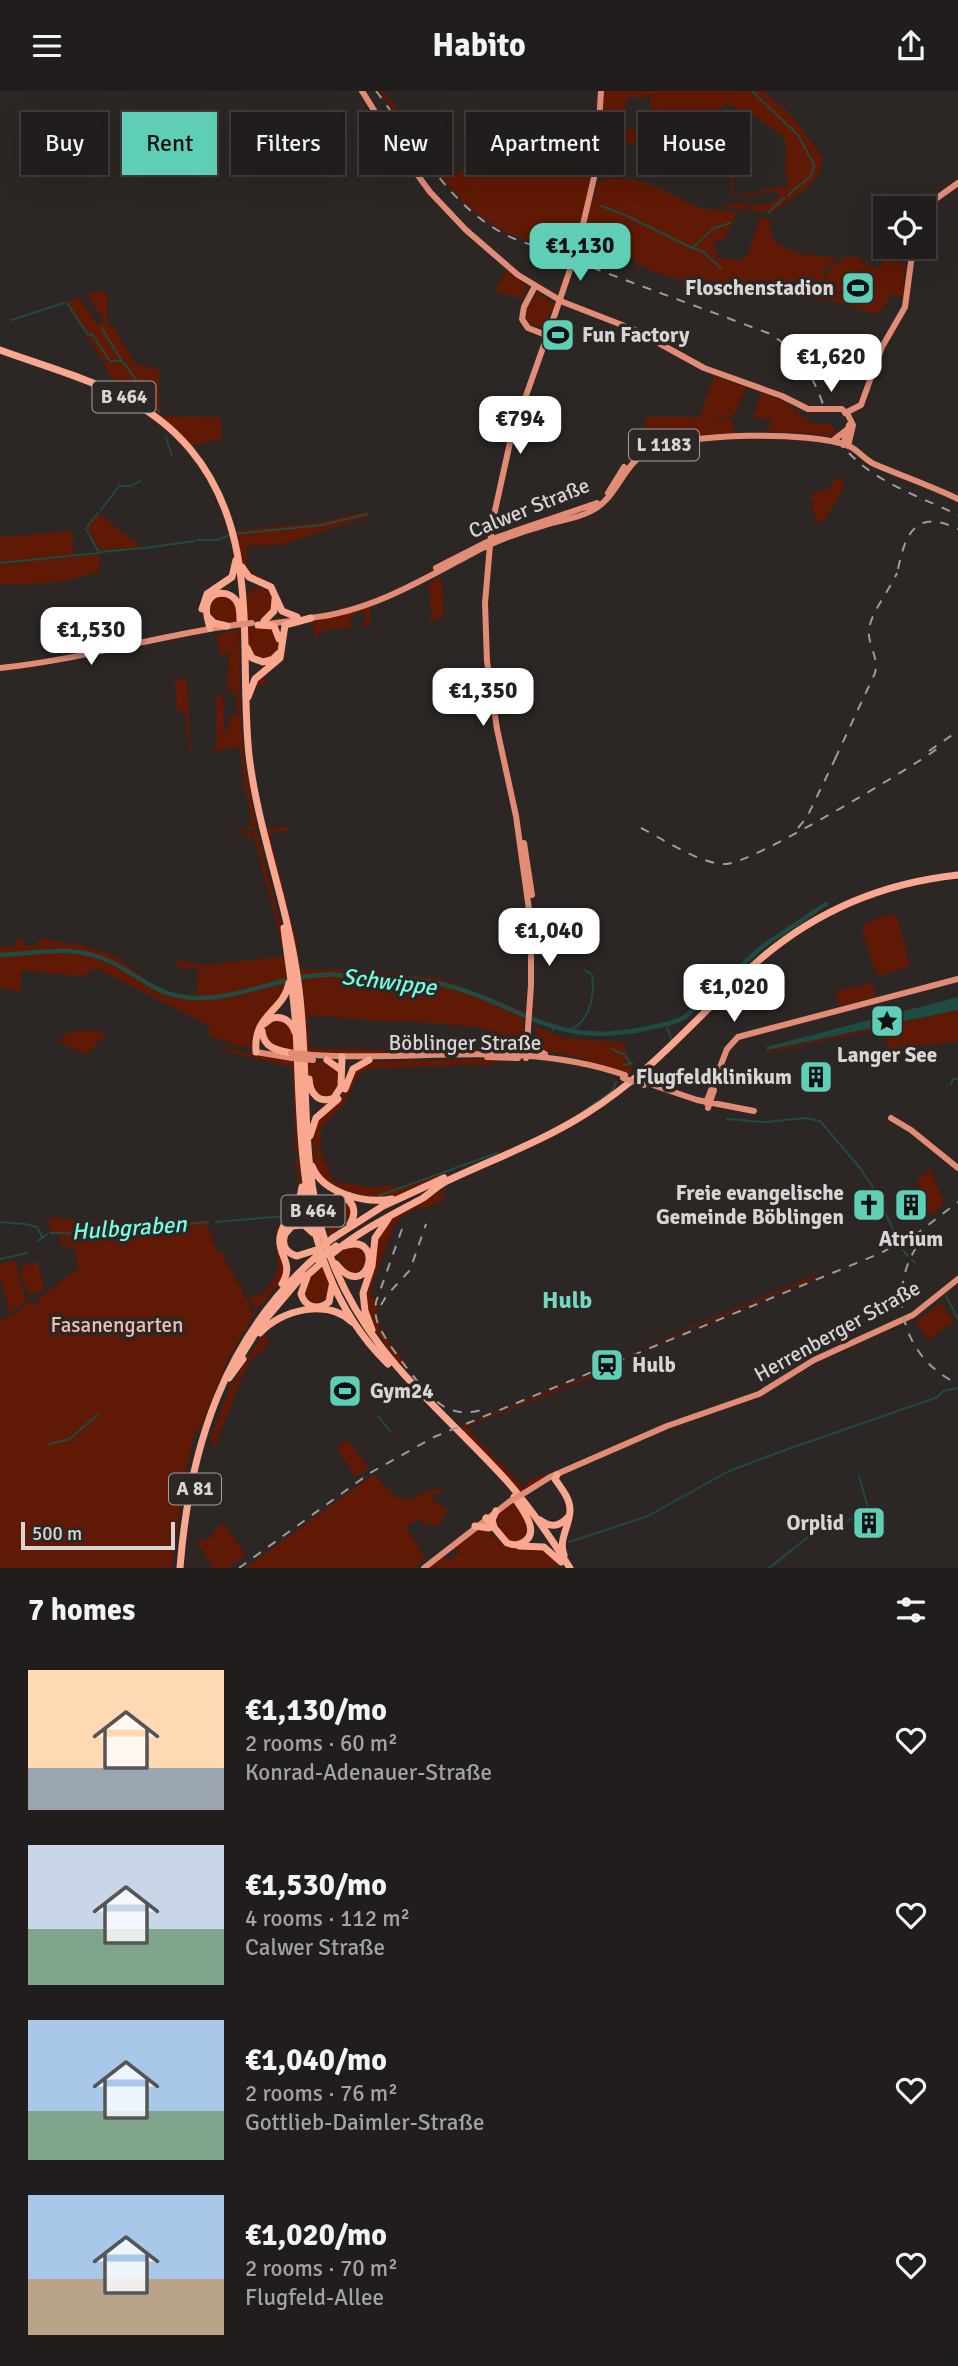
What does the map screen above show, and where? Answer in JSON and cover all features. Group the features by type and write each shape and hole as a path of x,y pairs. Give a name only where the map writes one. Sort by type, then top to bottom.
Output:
{"highway":[{"name":"B 464","path":"0,350 93,382 139,405 164,423 186,445 217,489 237,553 245,611 237,630 257,805 292,971"},
{"name":"B 464","path":"237,553 237,630 248,771 259,832 284,927 292,971"},
{"path":"237,553 247,575 271,587 282,611 297,617"},
{"path":"208,631 203,601 209,591 232,577 237,553"},
{"path":"245,611 248,591 257,586 266,586 273,594 275,604 272,615 256,624"},
{"path":"208,631 206,606 212,596 222,593 230,595 239,606 237,630 249,652 255,659 263,662 275,657 279,649 278,629 272,625 256,624"},
{"path":"207,617 216,624 237,630"},
{"path":"246,712 252,684 281,655 285,625 311,618"},
{"path":"331,1278 333,1290 330,1300 321,1307 313,1307 304,1301 301,1291 317,1254 311,1230 302,1225 292,1226 285,1234 284,1245 292,1255 317,1254 335,1247 448,1180 580,1118 630,1083 672,1047 757,963 804,927 860,898 923,880 958,874"},
{"path":"346,1229 399,1198 504,1155 584,1112 626,1084 672,1044 754,962 812,919 847,901 894,884 958,874"},
{"path":"923,880 950,878 958,885"},
{"path":"256,1052 261,1023 281,1002 293,984 292,971"},
{"name":"B 464","path":"293,984 300,1036 311,1185 327,1247 356,1311 390,1364"},
{"name":"B 464","path":"293,984 304,1157 314,1218 342,1293 363,1331 390,1364 504,1478 524,1502 567,1568"},
{"path":"256,1052 267,1020 280,1017 291,1024 300,1036"},
{"path":"262,1031 264,1040 270,1047 290,1056"},
{"name":"B 464","path":"300,1036 310,1088 316,1097 329,1100 340,1091 342,1071"},
{"name":"B 464","path":"300,1036 302,1168 317,1254 358,1328 529,1520 531,1532 523,1543 512,1545 499,1537"},
{"path":"342,1071 343,1059"},
{"path":"343,1059 343,1092"},
{"path":"327,1060 342,1071"},
{"path":"310,1136 316,1118 343,1092 353,1069 369,1061"},
{"name":"B 464","path":"305,1111 323,1224 336,1264 390,1364"},
{"path":"312,1166 320,1181 331,1189 376,1200 399,1198"},
{"path":"282,1284 288,1267 280,1237 300,1198 302,1168"},
{"path":"335,1247 373,1216 446,1177"},
{"path":"335,1247 380,1216 433,1190"},
{"path":"323,1224 325,1203 331,1198 342,1196 349,1199 354,1209 353,1219 335,1247"},
{"path":"372,1330 364,1307 364,1287 373,1266 377,1233 397,1211"},
{"path":"232,1361 246,1330 282,1284 317,1254 335,1247 360,1245 367,1251 370,1261 365,1272 355,1276 344,1273 336,1264"},
{"name":"A 81","path":"182,1568 186,1514 197,1454 214,1402 232,1361 275,1297 317,1254"},
{"name":"A 81","path":"182,1568 200,1462 212,1420 229,1378 259,1327 317,1254"},
{"path":"229,1378 282,1302 310,1273"},
{"path":"260,1333 281,1316 308,1311 339,1313 358,1328"},
{"path":"557,1475 555,1479 564,1492"},
{"path":"557,1475 570,1505 562,1547 567,1568"},
{"path":"548,1482 558,1484"},
{"name":"B 464","path":"511,1499 567,1568"},
{"path":"524,1502 549,1525 560,1524 569,1515"},
{"path":"496,1511 492,1521 499,1537"},
{"path":"484,1519 489,1528 508,1545 537,1545 548,1549 567,1568"},
{"path":"484,1519 499,1537"},
{"path":"475,1526 489,1528"}],"main road":[{"path":"362,91 419,179 454,218 490,252 535,286 563,302 635,330 703,368 774,393 811,410 834,407 851,411"},
{"path":"528,1056 531,1026 530,903 516,816 491,696 486,642 488,558 510,438 578,246 596,174 601,91"},
{"path":"936,199 958,183"},
{"path":"847,443 851,411 864,393 882,347 906,304 912,259"},
{"path":"526,280 529,295"},
{"path":"535,286 522,310 522,320 526,327 547,335"},
{"path":"536,331 552,321"},
{"path":"847,443 853,428 851,411"},
{"path":"835,439 849,428"},
{"name":"Calwer Straße","path":"0,668 208,631 237,630 335,610 378,597 490,542 593,506 606,495 630,460 645,449 663,442 754,433 835,439 847,443"},
{"name":"Calwer Straße","path":"505,536 594,510 608,498 636,459 666,444 757,436 847,443"},
{"name":"L 1183","path":"847,443 883,467 958,499"},
{"path":"488,558 505,536 492,527"},
{"path":"488,558 478,548 492,527"},
{"name":"Calwer Straße","path":"256,624 311,618 379,600 478,548"},
{"path":"708,1103 733,1040 958,981"},
{"path":"509,1053 521,1050 530,1039"},
{"path":"530,1039 537,1050 554,1057"},
{"name":"Böblinger Straße","path":"256,1052 369,1061 554,1057 708,1103"},
{"name":"Böblinger Straße","path":"313,1058 327,1060 509,1053 580,1065 624,1077"},
{"name":"Böblinger Straße","path":"645,1084 708,1103"},
{"path":"708,1103 754,1111"},
{"path":"708,1103 736,1113"},
{"path":"891,1116 958,1167"},
{"name":"Herrenberger Straße","path":"526,1492 557,1475 667,1426 759,1394 814,1360 913,1315 958,1279"},
{"name":"Herrenberger Straße","path":"424,1568 511,1499 557,1475"}],"green space":[{"path":"379,91 383,91 400,112 394,112"},
{"path":"603,91 763,91 794,118 823,158 820,173 808,187 772,213 720,206 770,197 749,202 741,207 770,204 780,197 779,191 733,197 729,175 732,175 735,195 789,186 785,165 787,147 783,136 750,112 725,103 718,112 650,112 651,95 645,95 645,101 642,97 628,97 626,122 628,129 638,129 638,145 624,141 624,112 602,112"},
{"path":"459,171 466,171 466,175 590,176 592,179 574,253 556,247 560,235 567,237 568,233 555,231 550,249 504,231 474,211 440,175 458,176"},
{"path":"622,178 647,183 700,208 737,212 725,239 714,241 717,257 741,261 743,256 747,257 760,217 771,220 771,231 782,246 803,254 836,257 827,270 825,262 824,281 832,265 840,263 843,257 862,257 861,263 880,269 883,260 905,264 903,298 891,294 883,309 874,314 824,298 823,301 739,287 730,294 720,293 647,269 641,264 636,275 639,262 599,247 593,264 577,258 598,182 602,179"},
{"path":"506,270 526,285 524,299 495,291"},
{"path":"107,292 107,324 112,325 135,363 102,360 67,302 79,297 98,325 104,321 87,294"},
{"path":"538,292 555,306 542,326 533,326 526,318 527,308"},
{"path":"102,362 159,368 160,416 119,390"},
{"path":"714,376 747,387 733,416 708,417 731,418 735,433 677,438 643,448 646,416 700,417"},
{"path":"762,392 787,403 809,422 831,424 839,436 767,431 773,420 753,418"},
{"path":"160,416 221,417 221,439 191,446"},
{"path":"837,476 845,484 826,519 814,524 815,515 811,508 814,506 810,497 814,492 829,489"},
{"path":"368,511 368,517 280,545 247,546 243,540 247,547 247,569 274,585 283,608 275,594 252,578 243,564 236,533 239,530 320,522"},
{"path":"99,513 141,547 101,551 87,528"},
{"path":"72,531 74,555 0,563 0,537"},
{"path":"99,554 99,572 61,582 0,585 0,565"},
{"path":"441,577 444,615 431,622 429,582"},
{"path":"254,587 268,590 273,598 273,609 263,619 247,621 247,595"},
{"path":"217,595 235,600 239,622 221,624 208,615 210,600"},
{"path":"369,605 371,626 362,627 362,624 366,623 363,610 350,617 351,628 326,629 315,637 312,621 288,626 285,635 285,658 263,678 268,682 273,681 252,687 276,664 287,625"},
{"path":"269,626 278,633 279,646 274,657 257,659 248,646 247,628"},
{"path":"239,629 240,689 227,690 229,654 219,654 217,635"},
{"path":"175,679 187,679 191,753 185,711 177,711"},
{"path":"240,690 243,755 257,829 234,832 252,826 246,789 241,789 244,785 240,747 212,751 217,745 216,695 223,695 225,733 229,728 229,716 237,716 238,720 237,695 227,691"},
{"path":"287,826 288,831 273,832 270,837 296,939 300,970 339,969 439,978 525,1012 522,1019 525,1021 523,1046 516,1051 361,1054 308,1052 301,975 265,830","holes":["406,1015 407,1021 476,1027 512,1037 493,1047 310,1049 307,1016 406,1021"]},
{"path":"257,832 282,931 288,972 285,992 261,1020 253,1047 228,1045 230,1042 208,1036 210,1026 96,968 83,977 22,970 20,992 0,987 0,947 15,946 16,939 23,939 24,946 38,946 38,939 45,939 94,948 93,951 109,953 158,987 196,996 198,967 180,969 175,960 206,965 285,956 254,837 234,835"},
{"path":"890,914 897,916 910,966 881,976 875,972 862,928 866,923"},
{"path":"872,983 875,997 839,1006 835,992"},
{"path":"958,1010 958,1042 887,1048 885,1028 768,1053 767,1051"},
{"path":"280,1018 292,1027 294,1051 269,1046 264,1028"},
{"path":"536,1026 564,1038 623,1042 633,1069 630,1074 573,1056 545,1051 536,1043"},
{"path":"87,1030 106,1033 87,1055 58,1042 68,1032"},
{"path":"221,1048 296,1061 298,1153 295,1153 293,1067 220,1050"},
{"path":"478,1059 521,1062 494,1061 493,1064 366,1069 356,1078 345,1103 321,1127 320,1148 333,1181 375,1188 393,1185 396,1189 445,1171 445,1178 394,1197 374,1198 328,1186 314,1168 313,1154 319,1152 318,1144 317,1150 313,1151 316,1123 343,1096 360,1066 374,1062"},
{"path":"308,1062 330,1063 338,1068 341,1085 335,1096 324,1099 310,1087"},
{"path":"295,1159 299,1159 301,1193 284,1223 286,1261 282,1281 256,1310 224,1251 250,1297 265,1293 278,1271 276,1231 299,1189"},
{"path":"931,1169 944,1204 930,1216 916,1180"},
{"path":"444,1189 444,1199 423,1209 421,1206 402,1216 395,1224 371,1287 371,1297 378,1298 377,1317 383,1333 406,1363 400,1367 372,1325 365,1303 375,1243 388,1220"},
{"path":"336,1197 349,1203 351,1216 330,1236 325,1210 330,1200"},
{"name":"Fasanengarten","path":"49,1217 107,1223 206,1220 217,1251 221,1251 254,1314 228,1359 199,1431 196,1429 184,1480 172,1568 0,1568 0,1320 16,1313 31,1299 34,1306 40,1303 34,1302 55,1286 60,1294 56,1284 78,1269 75,1247 68,1249 65,1235 65,1245 61,1246 60,1236 63,1235 50,1234"},
{"path":"354,1245 365,1251 364,1268 353,1273 341,1265 338,1252"},
{"path":"15,1260 26,1301 10,1313 0,1277 0,1264"},
{"path":"38,1262 45,1290 28,1294 20,1267"},
{"path":"323,1265 330,1286 328,1297 315,1304 309,1302 304,1292 310,1276"},
{"path":"824,1275 636,1351 612,1360 805,1279"},
{"path":"941,1303 954,1321 923,1344 928,1338 915,1322"},
{"path":"263,1334 270,1343 250,1361 243,1374 215,1447 210,1440 229,1389"},
{"path":"605,1369 606,1372 466,1427 525,1489 528,1481 545,1474 546,1477 637,1435 519,1493 458,1428"},
{"path":"347,1440 369,1468 355,1477 337,1448"},
{"path":"374,1474 386,1488 403,1499 448,1488 430,1497 448,1511 438,1527 431,1521 426,1527 420,1518 406,1527 425,1558 414,1568 245,1568"},
{"path":"514,1503 528,1525 526,1537 517,1542 507,1541 496,1521 499,1513"},
{"path":"222,1522 246,1554 229,1568 213,1568 198,1544 202,1537 206,1542"},
{"path":"486,1529 505,1546 538,1550 550,1555 558,1568 428,1568 443,1556 448,1561 459,1553 458,1548 449,1550 475,1530"}],"shaded area":[{"name":"Langer See","path":"958,997 958,1010 767,1050 766,1047"}],"waterway":[{"name":"Schwippe","path":"752,91 798,135 814,165 811,176 788,195"},
{"name":"Schwippe","path":"768,213 784,198"},
{"path":"601,206 692,248"},
{"name":"Schwippe","path":"721,268 702,251 692,248 714,228 730,223"},
{"name":"Schwippe","path":"733,287 816,297"},
{"path":"11,320 64,303"},
{"path":"67,303 88,335 92,334 110,361 121,361"},
{"path":"101,327 122,361"},
{"path":"124,363 159,412"},
{"path":"166,437 172,456"},
{"path":"101,510 119,486 131,486 140,481"},
{"path":"87,527 98,513"},
{"path":"235,534 322,525 367,514"},
{"path":"86,529 89,534"},
{"path":"197,540 217,540 230,535"},
{"path":"0,563 99,553 90,536"},
{"path":"145,548 194,541"},
{"path":"101,552 143,548"},
{"name":"Schwippe","path":"0,955 55,951 82,953 109,961 164,992 185,997 224,996 301,977 321,975 417,980 468,992 557,1028 581,1033 608,1034 662,1025 685,1017 763,946 826,904"},
{"path":"568,1031 586,1015 592,1000 592,975 585,970"},
{"path":"666,1024 671,1038"},
{"path":"612,1049 625,1055 630,1063"},
{"name":"Hulbgraben","path":"624,1065 632,1063"},
{"path":"951,1084 953,1079 958,1079"},
{"name":"Hulbgraben","path":"584,1111 613,1090 616,1082"},
{"path":"727,1119 765,1122 805,1118 820,1121 874,1189 898,1240"},
{"name":"Hulbgraben","path":"378,1196 497,1153"},
{"name":"Hulbgraben","path":"216,1222 285,1216"},
{"path":"0,1222 23,1224"},
{"name":"Hulbgraben","path":"50,1233 111,1234 208,1222"},
{"path":"25,1224 37,1227"},
{"path":"38,1229 42,1237"},
{"name":"Hulbgraben","path":"38,1241 47,1234"},
{"path":"902,1249 908,1256"},
{"name":"Hulbgraben","path":"0,1259 27,1253"},
{"path":"912,1260 915,1263"},
{"path":"946,1296 958,1319"},
{"path":"797,1446 938,1397 943,1391 958,1388"},
{"path":"49,1444 70,1439 98,1414"},
{"path":"378,1416 390,1431"},
{"path":"753,1462 796,1446"},
{"path":"569,1542 648,1516 729,1471 751,1463"},
{"path":"769,1568 813,1533 843,1524 868,1508 859,1476"}],"railway":[{"path":"376,91 437,175 472,212 492,227 515,239 768,333 788,347 803,364 824,407"},
{"path":"849,453 860,464 886,481 958,515"},
{"path":"898,569 905,544 915,528 932,522 944,523 958,529"},
{"path":"835,759 875,673 869,629 873,616 897,573"},
{"path":"929,751 958,731"},
{"path":"641,828 704,860 725,864 740,860 830,814 937,749"},
{"path":"798,828 807,817 839,751"},
{"path":"239,1568 370,1473 434,1437 881,1253 919,1232 958,1202"},
{"path":"381,1305 410,1270 426,1224"},
{"path":"402,1229 376,1302 378,1324 407,1368 443,1406 466,1412 481,1410"},
{"path":"927,1233 913,1252 905,1273 902,1295 904,1316 910,1337 922,1355 938,1371 958,1384"}],"place":[{"name":"Floschenstadion","path":"858,288"},
{"name":"Fun Factory","path":"558,335"},
{"name":"Langer See","path":"887,1021"},
{"name":"Flugfeldklinikum","path":"816,1077"},
{"name":"Freie evangelische Gemeinde Böblingen","path":"869,1205"},
{"name":"Atrium","path":"911,1205"},
{"name":"Hulb","path":"607,1365"},
{"name":"Gym24","path":"345,1391"},
{"name":"Orplid","path":"869,1523"}],"district":[{"name":"Hulb","path":"567,1300"}]}
